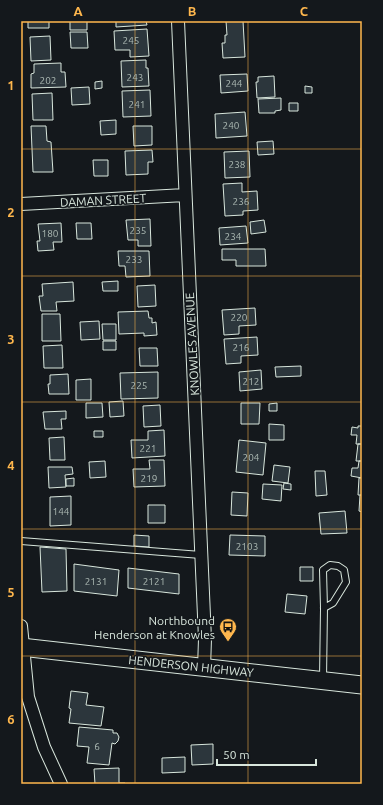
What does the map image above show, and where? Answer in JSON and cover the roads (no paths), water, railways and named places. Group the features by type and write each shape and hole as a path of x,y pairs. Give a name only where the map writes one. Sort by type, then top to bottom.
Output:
{"main road":[{"name":"HENDERSON HIGHWAY","path":"22,648 362,685"}],"street":[{"name":"KNOWLES AVENUE","path":"178,21 205,639 204,668"},
{"name":"DAMAN STREET","path":"21,204 185,195"},
{"path":"21,626 28,697 44,747 61,784"}],"lane":[{"path":"21,541 201,555"},
{"path":"323,681 323,570 330,565 338,566 344,570 346,582 333,603 324,608"}],"place":[{"name":"Northbound Henderson at Knowles","path":"228,642"}]}
